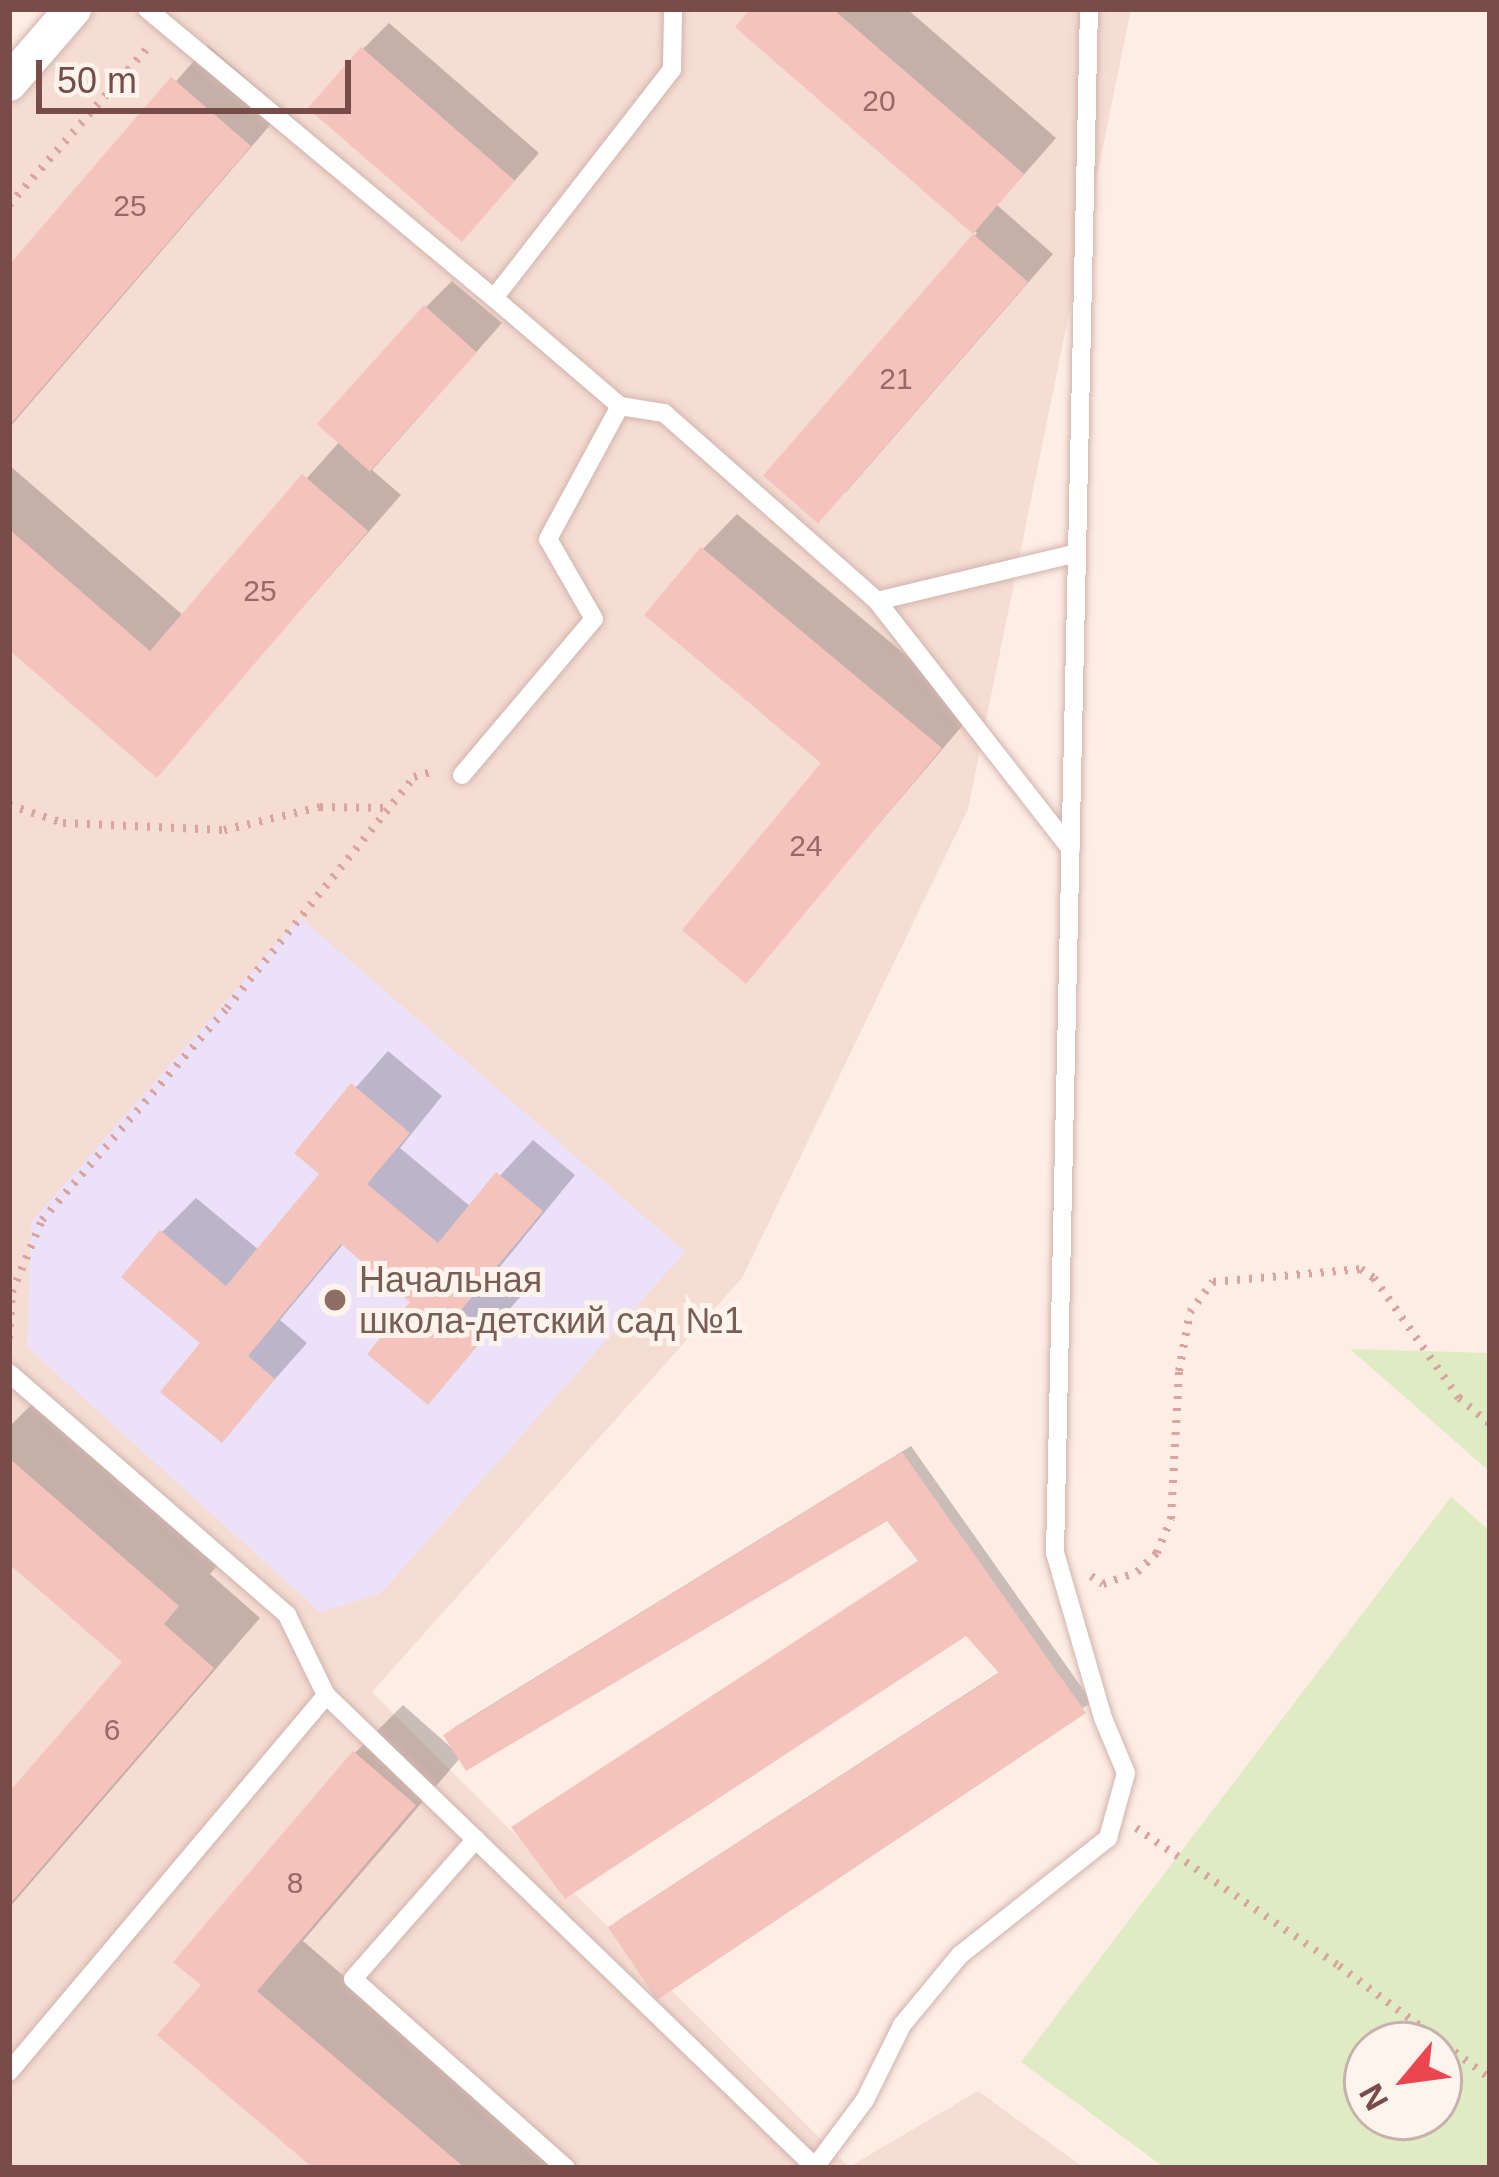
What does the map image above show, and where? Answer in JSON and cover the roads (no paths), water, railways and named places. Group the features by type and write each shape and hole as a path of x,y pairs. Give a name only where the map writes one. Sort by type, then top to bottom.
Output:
{"street":[{"path":"9,83 73,9"}],"lane":[{"path":"147,9 620,406 664,412 878,601 1071,850"},
{"path":"494,298 673,69 673,9"},
{"path":"9,1373 287,1615 326,1695 815,2168 865,2100 902,2025 960,1955 1108,1838 1126,1773 1103,1718 1054,1553 1089,9"},
{"path":"462,775 594,619 548,539 620,406"},
{"path":"878,601 1077,553"},
{"path":"9,2072 326,1695"},
{"path":"476,1839 353,1979 566,2168"}],"place":[{"name":"Начальная школа-детский сад №1","path":"335,1300"}]}
